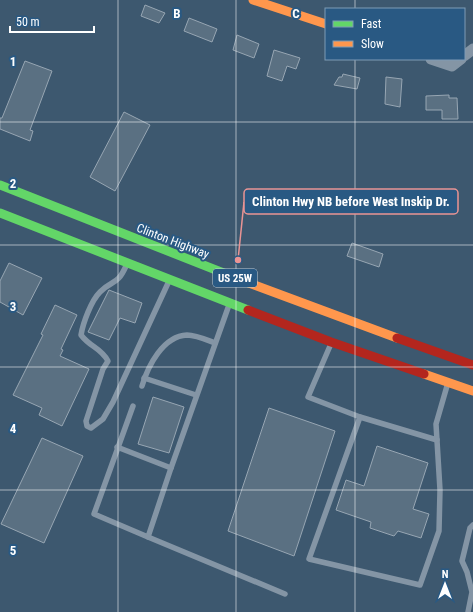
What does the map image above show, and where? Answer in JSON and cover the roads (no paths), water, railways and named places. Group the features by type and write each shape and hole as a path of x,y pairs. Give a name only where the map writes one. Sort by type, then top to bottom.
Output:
{"main road":[{"path":"253,0 325,24"},
{"name":"Clinton Highway","path":"0,185 136,246 312,308 373,336 473,364"},
{"name":"US 25W","path":"0,213 331,342 473,391"},
{"path":"127,263 136,246"},
{"path":"367,354 373,336"}],"street":[{"path":"465,55 473,49"},
{"path":"434,60 452,66 460,60"}],"lane":[{"path":"127,263 120,279 100,292 82,326 81,335 88,344 103,352 108,361 103,369 86,421 87,426 91,428 103,419 113,402 133,355 170,279"},
{"path":"148,537 229,303"},
{"path":"142,386 144,378 159,352 174,339 188,335 215,342"},
{"path":"331,342 308,397 360,417 437,440"},
{"path":"144,378 196,395"},
{"path":"360,417 309,559 420,585 438,531 440,490 436,424 448,382"},
{"path":"133,406 94,514 285,594"},
{"path":"117,447 171,468"},
{"path":"468,612 472,592 467,572 462,561 470,528 473,525"}],"place":[{"name":"Clinton Hwy NB before West Inskip Dr.","path":"238,260"}]}
